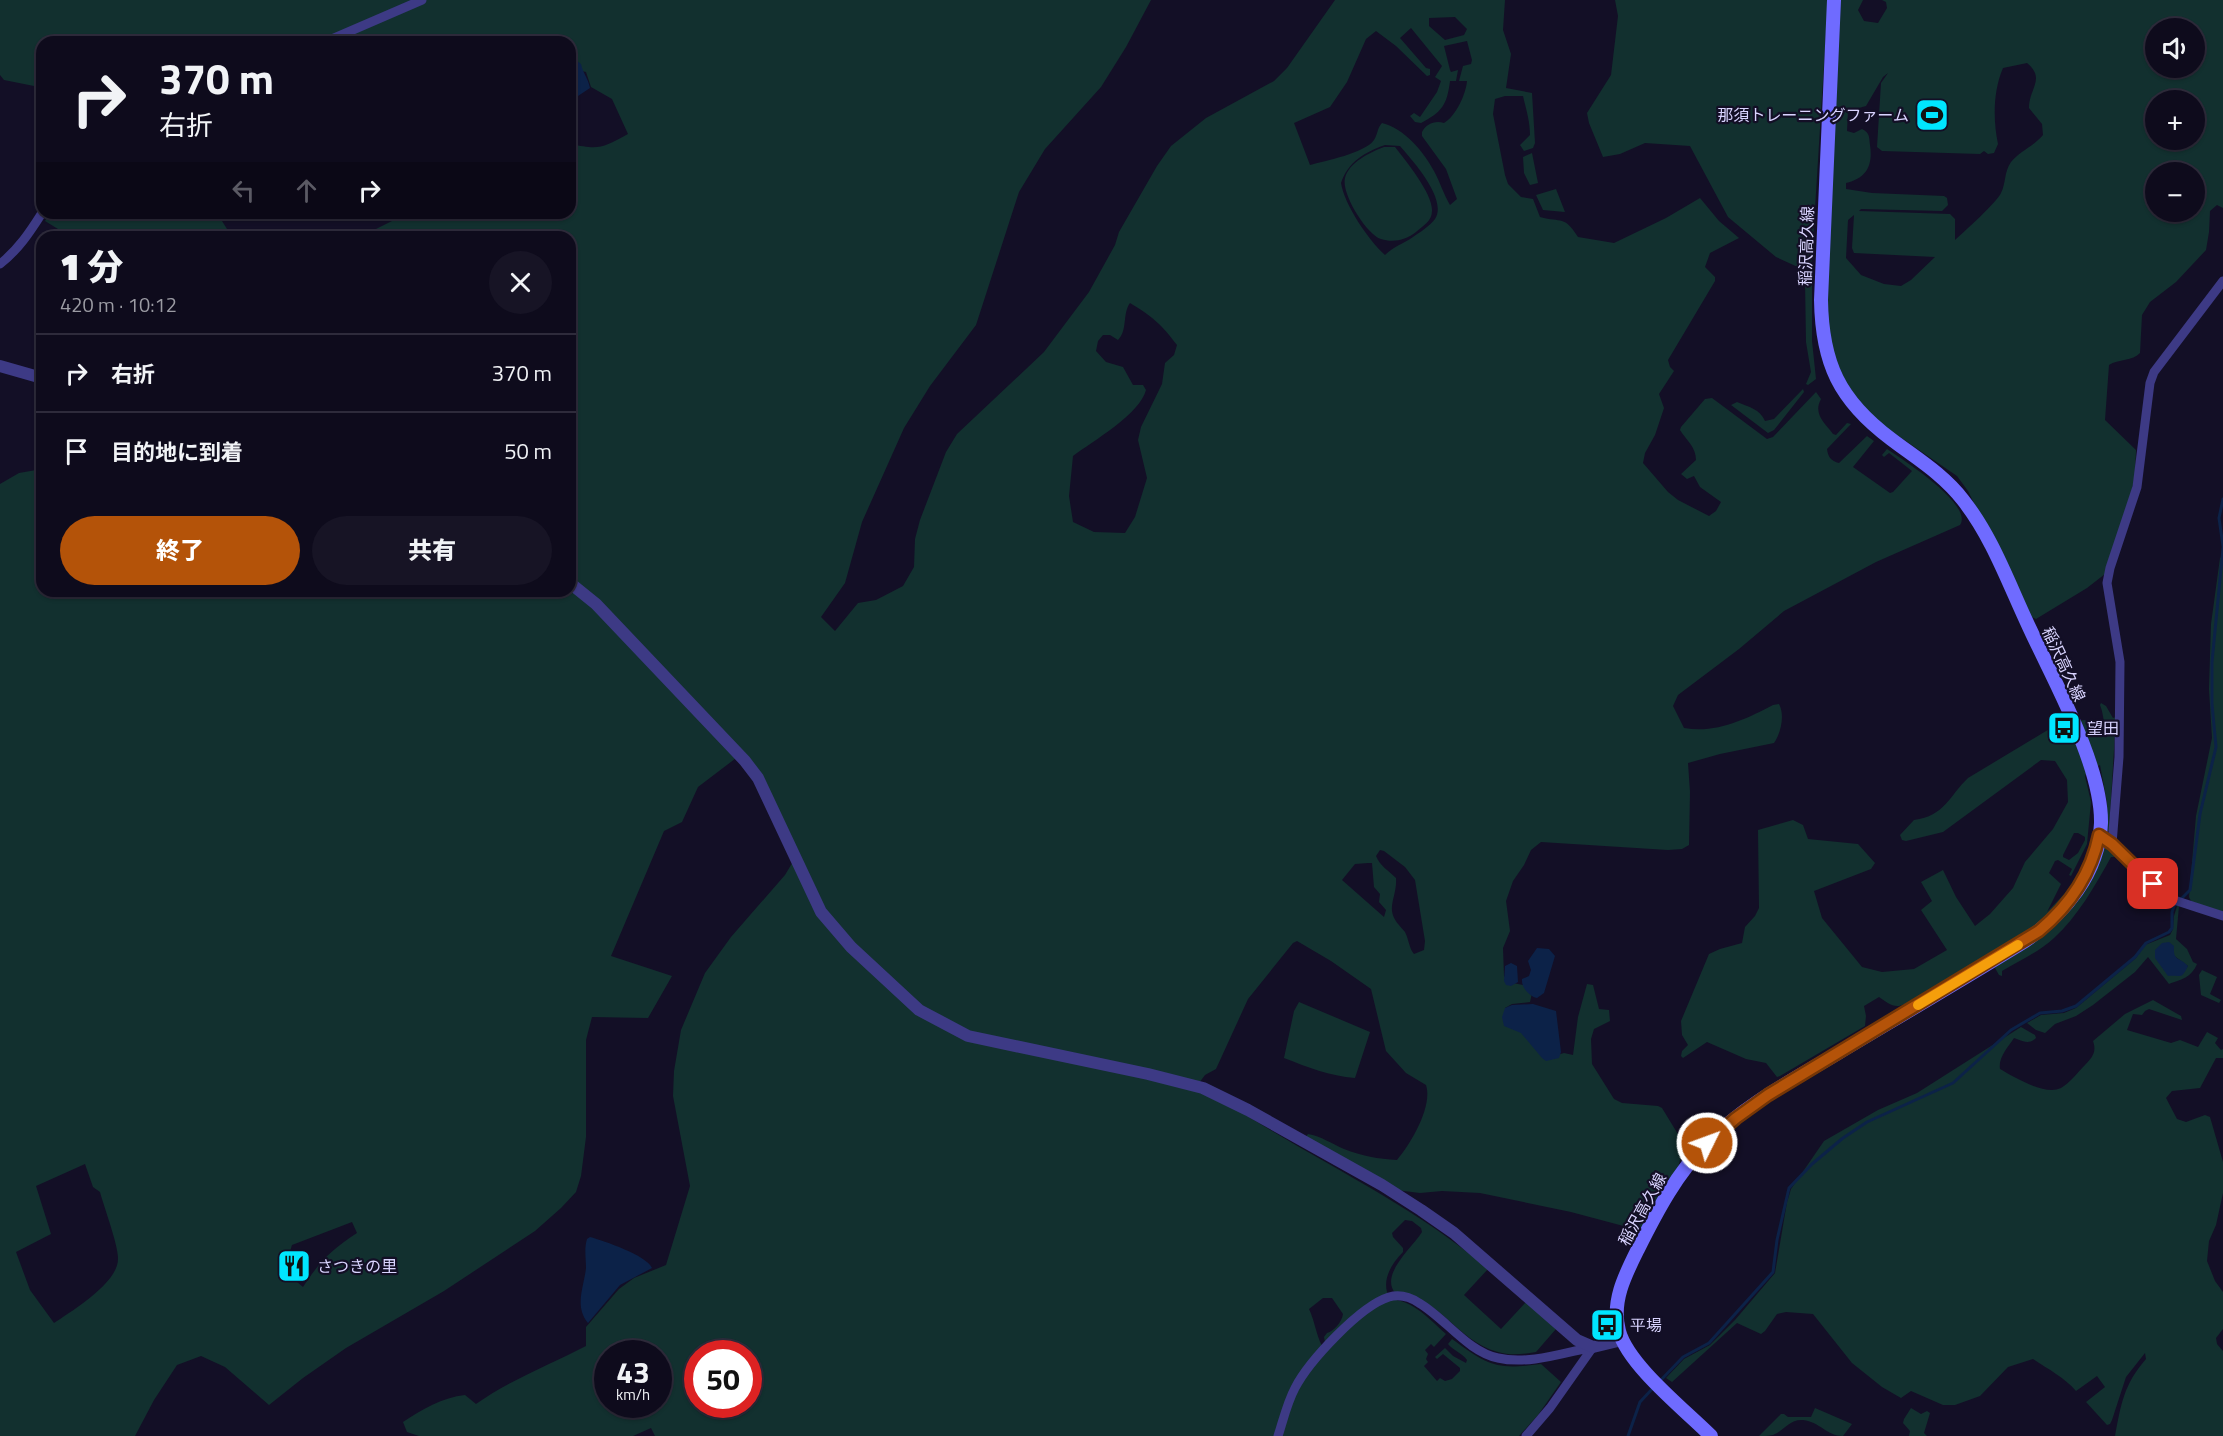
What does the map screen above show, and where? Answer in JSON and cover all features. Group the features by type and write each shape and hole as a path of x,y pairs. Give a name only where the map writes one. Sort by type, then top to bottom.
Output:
{"main road":[{"name":"稲沢高久線","path":"1711,1436 1647,1374 1622,1340 1617,1320 1618,1296 1629,1268 1673,1185 1707,1143 1768,1095 2039,931 2067,905 2079,889 2091,863 2099,835 2099,805 2095,780 2085,750 1992,546 1978,522 1949,483 1862,414 1841,387 1829,363 1822,331 1821,300 1834,0"}],"street":[{"path":"339,36 422,0"},
{"path":"0,264 27,237 38,219"},
{"path":"2112,844 2119,757 2121,693 2120,662 2108,583 2110,568 2137,487 2150,383 2154,372 2223,281"},
{"path":"0,366 36,376"},
{"path":"576,588 596,604 745,760 758,778 821,912 851,947 919,1010 968,1036 1203,1088 1248,1110 1382,1185 1421,1210 1454,1233 1577,1340 1593,1347"},
{"path":"2099,835 2174,900 2223,916"},
{"path":"1278,1436 1294,1389 1304,1373 1332,1341 1370,1306 1389,1297 1406,1297 1420,1303 1476,1347 1496,1358 1525,1360 1622,1340"},
{"path":"1526,1436 1550,1408 1593,1347"}],"green space":[{"path":"0,0 1151,0 1101,87 1045,149 1019,192 976,325 930,386 904,428 862,522 845,583 821,617 835,631 858,603 876,600 903,586 914,567 915,539 920,520 946,452 957,434 1044,352 1089,292 1115,245 1119,232 1171,146 1206,118 1274,81 1287,68 1335,0 1505,0 1503,30 1511,54 1506,88 1532,93 1535,143 1533,148 1524,151 1520,145 1530,135 1523,96 1505,96 1495,99 1493,114 1508,184 1521,197 1533,199 1540,217 1566,223 1578,237 1614,243 1666,218 1700,198 1719,221 1739,238 1710,253 1705,267 1715,277 1715,281 1668,360 1674,371 1659,394 1664,408 1643,463 1668,492 1678,500 1709,516 1716,511 1721,502 1700,487 1694,476 1687,479 1681,474 1696,460 1696,455 1680,430 1705,399 1712,398 1767,439 1773,437 1816,392 1821,399 1819,414 1833,434 1836,435 1847,423 1851,424 1827,449 1832,460 1839,463 1867,436 1874,441 1853,467 1890,493 1893,492 1912,471 1889,453 1884,457 1882,455 1887,449 1934,483 1957,506 1961,516 1960,525 1876,562 1784,611 1739,649 1678,695 1673,706 1684,728 1719,727 1779,704 1782,713 1779,734 1774,743 1688,763 1689,845 1682,849 1668,850 1541,842 1531,850 1513,881 1506,901 1510,931 1503,948 1504,976 1508,982 1523,985 1532,993 1530,1002 1512,1004 1505,1008 1554,1056 1564,1053 1573,1055 1578,1017 1587,984 1593,985 1599,1009 1609,1010 1610,1021 1594,1029 1591,1039 1592,1064 1614,1099 1622,1103 1662,1108 1684,1144 1678,1168 1643,1228 1631,1228 1571,1212 1480,1193 1442,1191 1420,1193 1396,1190 1305,1138 1308,1134 1313,1135 1357,1154 1397,1160 1424,1114 1427,1094 1426,1085 1406,1073 1386,1051 1371,989 1297,941 1248,999 1216,1069 1205,1075 1199,1083 1271,1130 1419,1218 1488,1269 1464,1295 1501,1329 1526,1302 1556,1329 1536,1352 1508,1354 1483,1346 1425,1303 1411,1296 1395,1293 1391,1286 1394,1270 1422,1232 1421,1228 1412,1221 1405,1220 1392,1233 1403,1248 1403,1252 1394,1262 1388,1274 1386,1286 1390,1299 1399,1300 1414,1307 1446,1334 1434,1347 1431,1344 1425,1350 1428,1354 1426,1359 1428,1362 1424,1366 1437,1381 1440,1378 1445,1381 1452,1379 1460,1368 1443,1354 1437,1359 1435,1357 1445,1348 1453,1356 1466,1363 1467,1360 1448,1344 1452,1339 1475,1355 1494,1364 1513,1366 1541,1364 1561,1382 1538,1415 1519,1436 655,1436 651,1428 633,1436 419,1436 407,1432 403,1422 433,1405 449,1398 465,1395 476,1404 516,1380 586,1346 586,1327 619,1289 634,1278 666,1265 690,1186 673,1096 674,1071 681,1030 705,973 731,937 785,875 797,855 744,752 698,787 682,822 664,831 611,956 672,976 648,1018 592,1017 586,1040 586,1137 581,1176 576,1192 561,1208 535,1231 444,1291 346,1348 269,1405 225,1367 201,1356 177,1365 154,1400 135,1436 0,1436 0,484 19,473 36,470 36,597 576,597 576,231 372,231 396,219 576,219 576,145 600,146 628,134 612,99 591,87 586,72 576,70 576,36 36,36 36,86 4,80 0,75","holes":["1455,17 1467,29 1464,35 1445,40 1429,26 1429,18","1411,28 1442,66 1435,77 1441,81 1437,92 1420,117 1414,113 1410,116 1415,122 1421,123 1439,111 1445,102 1450,81 1456,81 1458,70 1451,72 1444,46 1467,41 1472,60 1471,64 1463,66 1459,81 1467,81 1460,104 1444,123 1431,123 1422,132 1422,136 1446,169 1457,199 1450,205 1425,156 1398,130 1382,123 1369,145 1344,156 1310,165 1294,123 1330,107 1347,82 1366,39 1376,31 1396,46 1427,76 1430,75 1430,69 1426,68 1400,38","1385,145 1400,146 1427,180 1437,201 1438,211 1435,219 1428,226 1385,255 1358,222 1341,183 1348,169 1358,159","1130,303 1156,321 1177,345 1174,355 1165,363 1162,384 1141,427 1138,440 1147,478 1135,517 1125,533 1094,532 1073,522 1069,496 1073,456 1126,417 1142,399 1146,390 1143,385 1133,385 1123,367 1106,362 1096,351 1098,341 1103,335 1110,335 1118,340 1121,336","1380,850 1405,867 1415,880 1425,941 1424,950 1414,954 1405,932 1397,923 1392,911 1396,878 1380,863 1376,856","1372,863 1374,887 1380,894 1379,902 1386,910 1384,917 1342,880 1355,864","85,1164 93,1187 100,1192 114,1236 118,1259 111,1277 102,1287 54,1323 30,1290 16,1252 51,1234 36,1186","352,1222 357,1233 327,1257 303,1287 284,1271 292,1245","1323,1298 1332,1298 1343,1314 1337,1326 1324,1337 1325,1342 1322,1346 1309,1309"]},
{"path":"1615,0 1828,0 1811,273 1776,257 1728,217 1690,146 1645,143 1620,154 1603,157 1587,113 1611,75 1618,16"},
{"path":"1839,0 1863,0 1858,10 1864,21 1878,23 1887,8 1886,2 1882,0 2223,0 2223,208 2217,205 2210,211 2206,250 2176,282 2150,302 2142,315 2140,353 2109,365 2105,420 2136,450 2135,474 2130,500 2105,574 2087,588 2036,619 2030,616 1968,491 1957,476 1875,420 1841,379 1825,329","holes":["2027,63 2033,69 2036,79 2029,108 2042,124 2043,135 2011,162 2001,193 1955,240 1955,219 1950,214 1859,211 1861,209 1942,211 1948,205 1947,198 1944,196 1872,193 1846,189 1846,183 1859,178 1867,170 1871,152 1866,132 1862,129 1854,133 1847,131 1848,111 1866,106 1883,77 1888,73 1881,83 1877,147 1882,151 1980,154 1984,151 1988,154 1994,153 1998,144 1995,125 1996,96 2003,68","1854,215 1852,248 1854,253 1935,257 1911,280 1901,286 1884,284 1861,275 1846,258 1848,220"]},
{"path":"1384,147 1395,147 1406,161 1424,187 1432,211 1429,220 1416,232 1395,241 1381,239 1368,229 1351,203 1345,185 1347,172 1356,162"},
{"path":"1532,153 1538,183 1530,185 1524,173 1523,157"},
{"path":"1556,189 1565,212 1543,210 1536,195"},
{"path":"46,219 221,219 228,231 61,231 45,221"},
{"path":"1805,280 1812,284 1812,341 1816,379 1808,385 1806,384 1811,372 1806,342"},
{"path":"1803,389 1804,392 1774,430 1768,433 1731,405 1737,402 1757,411 1765,421 1774,419"},
{"path":"2223,556 2223,917 2192,903 2189,897 2196,816 2212,738 2209,689 2211,624 2220,558"},
{"path":"2101,703 2106,706 2113,718 2116,717 2109,831 2106,832 2107,803 2100,765 2088,771 2085,776 2091,802 2087,844 2071,876 2069,875 2072,869 2058,860 2055,861 2049,873 2061,884 2047,912 2076,878 2078,879 2066,896 2035,926 2000,950 1910,1002 1896,1006 1879,997 1864,1006 1865,1026 1780,1076 1777,1077 1766,1063 1746,1059 1707,1042 1683,1058 1681,1056 1682,1051 1688,1045 1682,1035 1681,1021 1709,954 1742,943 1745,927 1759,908 1758,830 1793,820 1803,825 1808,839 1858,844 1875,863 1871,869 1814,891 1822,918 1862,967 1882,972 1914,969 1947,950 1921,910 1932,901 1921,882 1943,870 1956,897 1975,926 1990,914 2013,888 2025,862 2053,829 2068,802 2067,780 2055,761 2041,760 1943,832 1906,841 1902,840 1900,835 1914,820 1940,810 1968,778 2061,722 2085,720 2097,729 2102,729 2105,726","holes":["2074,833 2085,837 2085,840 2078,853 2069,860 2063,855"]},
{"path":"2104,843 2162,897 2162,904 2115,857 2111,857 2086,900 2063,929 2042,948 2002,971 2002,976 1999,975 1996,966 2049,929 2076,902 2097,866"},
{"path":"2179,906 2176,939 2187,949 2193,962 2197,964 2189,975 2169,984 2148,957 2135,972 2093,1005 2076,1016 2055,1024 2045,1033 2027,1023 2041,1015 2064,1013 2076,1008 2136,958 2145,945 2170,935 2174,916","holes":["2173,955 2188,966 2185,970 2164,970 2163,967"]},
{"path":"2202,970 2217,977 2210,994 2221,1000 2219,1003 2201,995 2199,975"},
{"path":"2153,1000 2181,1016 2182,1020 2149,1009 2142,1015 2133,1014 2127,1030 2171,1043 2180,1040 2198,1047 2207,1032 2218,1038 2215,1043 2221,1050 2223,1049 2223,1058 2216,1058 2200,1088 2172,1091 2166,1098 2177,1119 2186,1122 2205,1115 2210,1117 2223,1162 2223,1193 2216,1225 2209,1241 2207,1261 2215,1281 2223,1292 2223,1329 2216,1338 2217,1344 2223,1351 2223,1436 2115,1436 2124,1395 2146,1359 2145,1353 2126,1377 2112,1420 2107,1425 2086,1402 2105,1387 2097,1376 2076,1391 2062,1378 2033,1359 2008,1367 1980,1396 1955,1405 1943,1405 1911,1391 1901,1398 1882,1387 1852,1363 1813,1314 1786,1312 1777,1314 1761,1334 1737,1323 1672,1382 1666,1378 1684,1359 1710,1345 1735,1320 1775,1273 1791,1189 1824,1141 1878,1110 1917,1093 2021,1027 2035,1035 2036,1038 2028,1042 2014,1038 2002,1057 2000,1069 2038,1088 2054,1090 2061,1088 2092,1057 2093,1041 2125,1014"},
{"path":"1299,1002 1370,1032 1355,1078 1310,1068 1284,1058 1294,1011"},
{"path":"1815,1408 1852,1424 1843,1436 1832,1434 1809,1421 1798,1420 1773,1435 1759,1436 1781,1414 1788,1417 1811,1417"},
{"path":"1911,1408 1921,1414 1927,1411 1930,1413 1924,1433 1927,1436 1909,1436 1910,1431 1903,1423"}],"water":[{"path":"576,62 581,64 590,88 576,96"},
{"path":"2169,942 2174,946 2176,957 2188,966 2181,976 2168,976 2155,958 2155,950 2162,943"},
{"path":"1537,948 1549,949 1555,956 1544,993 1537,998 1526,991 1522,979 1529,976 1531,970 1528,961"},
{"path":"1511,963 1517,966 1518,982 1511,986 1506,985 1504,981 1505,966"},
{"path":"1533,1004 1556,1011 1561,1052 1559,1058 1546,1061 1521,1033 1504,1026 1502,1017 1505,1008 1512,1005"},
{"path":"590,1237 642,1258 652,1268 620,1285 588,1323 582,1310 581,1296 586,1268 587,1239"}],"waterway":[{"path":"2223,499 2219,518 2223,546"},
{"path":"1660,1381 1683,1357 1709,1343 1773,1272 1777,1240 1789,1188 1812,1164 1843,1138 1867,1122 1953,1083 2011,1030 2040,1013 2062,1011 2076,1006 2135,957 2146,943 2169,932 2172,928 2174,906 2190,890 2200,814 2216,747 2212,704 2212,662 2223,548"},
{"path":"1628,1436 1640,1402 1653,1388"}],"slow traffic":[{"path":"1918,1005 2018,945"}],"place":[{"name":"那須トレーニングファーム","path":"1932,115"},
{"name":"望田","path":"2064,728"},
{"name":"さつきの里","path":"294,1266"},
{"name":"平場","path":"1607,1325"}],"route":[{"path":"1707,1143 1768,1095 2039,931 2053,920 2079,889 2088,872 2099,835 2112,844 2153,884"}]}
